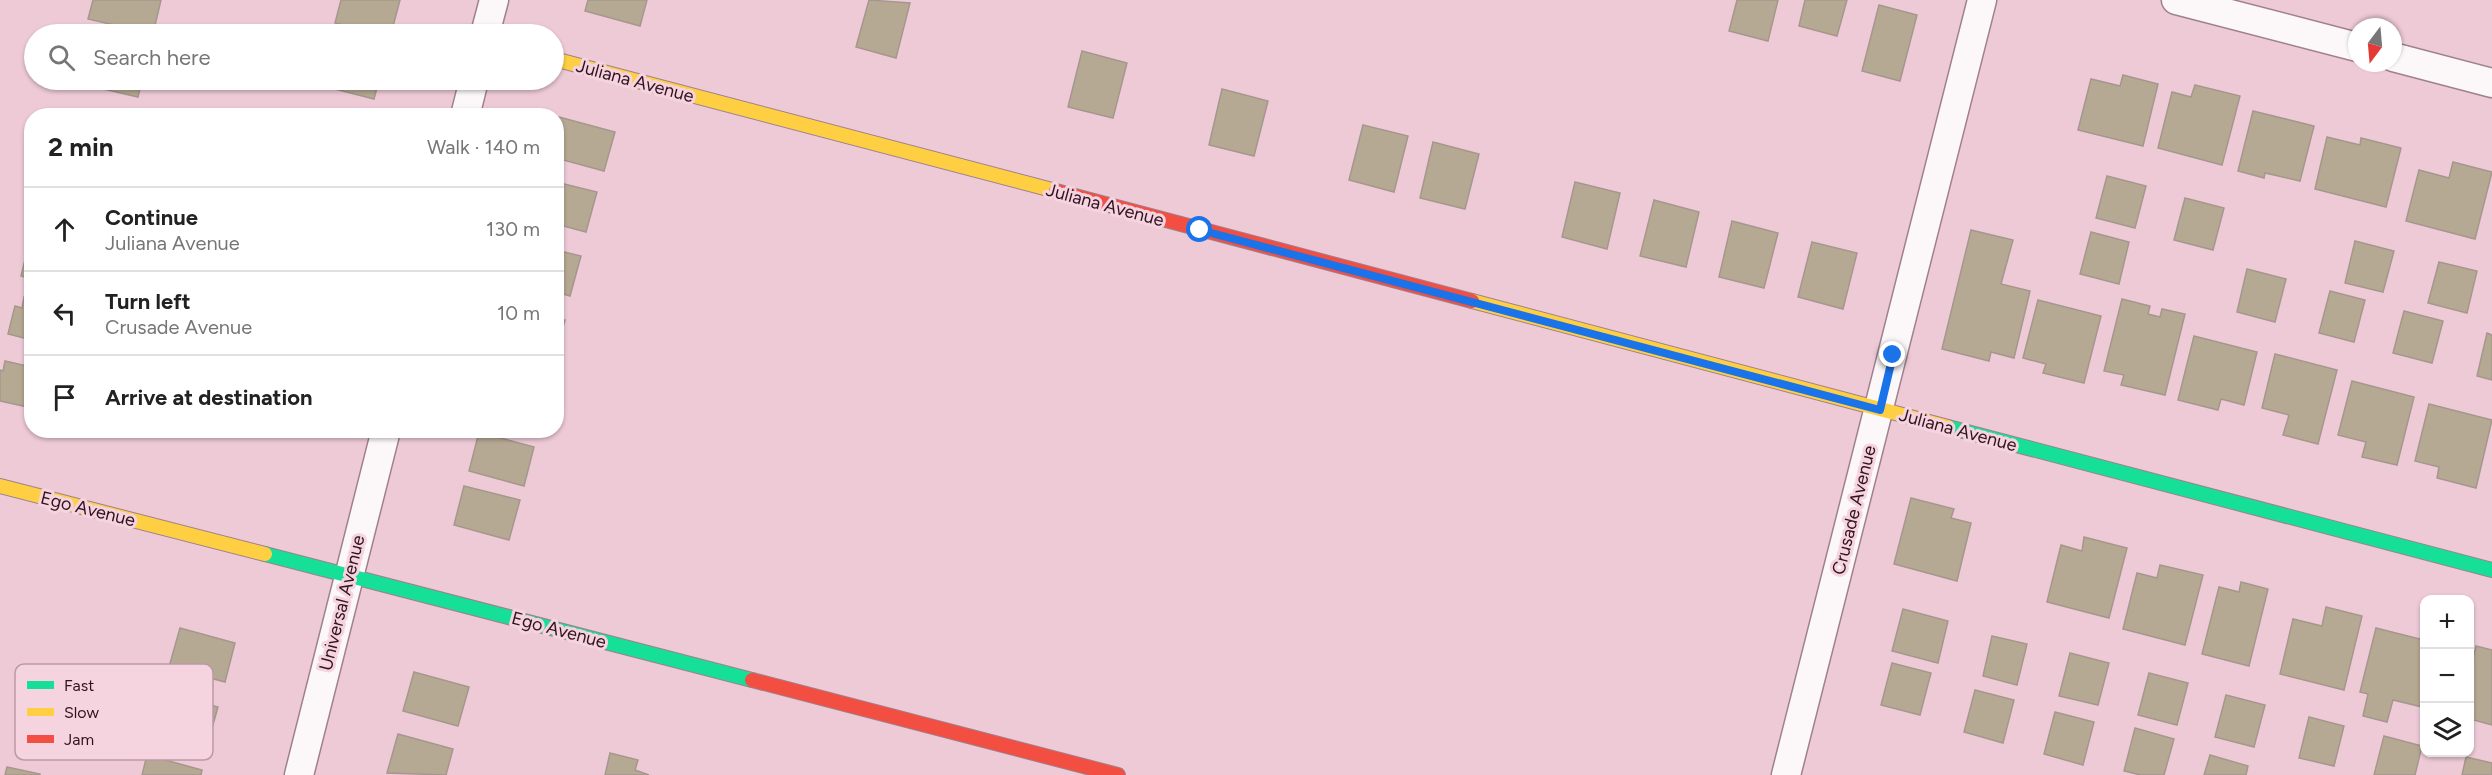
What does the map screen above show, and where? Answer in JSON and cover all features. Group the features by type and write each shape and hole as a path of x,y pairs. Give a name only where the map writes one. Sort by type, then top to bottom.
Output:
{"street":[{"path":"488,24 494,0"},
{"name":"Crusade Avenue","path":"1786,775 1982,0"},
{"path":"2176,0 2348,45"},
{"path":"2402,59 2492,83"},
{"name":"Juliana Avenue","path":"564,62 2492,570"},
{"path":"467,108 472,90"},
{"name":"Universal Avenue","path":"299,775 384,438"},
{"name":"Ego Avenue","path":"0,486 348,574 1118,775"}],"building":[{"path":"93,0 161,0 155,24 110,24 88,19"},
{"path":"341,0 400,0 394,24 335,23"},
{"path":"588,0 647,0 640,26 585,11"},
{"path":"869,0 910,3 896,58 856,47"},
{"path":"1737,0 1778,0 1768,41 1729,31"},
{"path":"1805,0 1847,0 1837,36 1799,26"},
{"path":"1879,5 1917,15 1900,81 1862,71"},
{"path":"1082,51 1127,63 1113,118 1068,107"},
{"path":"2123,75 2158,84 2143,146 2078,130 2091,79 2120,86"},
{"path":"2195,85 2240,96 2222,165 2158,148 2172,92 2191,97"},
{"path":"1222,89 1268,101 1254,156 1209,145"},
{"path":"108,90 140,90 138,97"},
{"path":"339,90 376,90 374,99"},
{"path":"2253,111 2314,126 2300,181 2265,173 2264,178 2238,171"},
{"path":"564,118 615,132 604,171 564,160"},
{"path":"1363,125 1408,136 1394,192 1349,180"},
{"path":"2327,137 2360,145 2361,138 2401,148 2386,207 2315,189"},
{"path":"1433,142 1479,154 1465,209 1420,198"},
{"path":"2453,162 2492,172 2475,239 2406,221 2419,170 2449,178"},
{"path":"2107,176 2146,186 2135,228 2096,218"},
{"path":"1575,182 1620,193 1607,249 1562,237"},
{"path":"564,184 597,192 586,232 564,226"},
{"path":"2185,198 2224,208 2213,250 2174,240"},
{"path":"1654,200 1699,212 1686,267 1640,256"},
{"path":"1732,221 1778,233 1764,288 1719,277"},
{"path":"1971,230 2013,240 2001,284 2030,291 2014,358 1991,352 1989,361 1942,349"},
{"path":"2091,232 2129,242 2119,284 2080,274"},
{"path":"2355,241 2394,251 2383,292 2345,283"},
{"path":"1812,242 1857,253 1843,309 1798,297"},
{"path":"564,252 581,256 570,296 564,294"},
{"path":"2439,262 2477,271 2467,313 2428,303"},
{"path":"2247,269 2286,279 2275,322 2237,312"},
{"path":"2330,291 2365,300 2354,342 2319,333"},
{"path":"24,297 24,338 8,334 15,306 22,308"},
{"path":"2122,299 2150,306 2148,314 2160,317 2162,309 2185,314 2165,395 2121,385 2124,375 2104,371"},
{"path":"2038,300 2101,316 2084,383 2043,373 2046,364 2023,358"},
{"path":"2404,311 2443,321 2432,363 2393,353"},
{"path":"2487,333 2492,335 2492,380 2477,376"},
{"path":"2194,336 2257,352 2244,405 2221,399 2218,410 2178,400"},
{"path":"2275,354 2337,370 2318,444 2283,435 2289,415 2262,408"},
{"path":"5,361 24,365 24,406 0,401 0,370 3,371"},
{"path":"2352,381 2414,397 2397,465 2362,457 2366,442 2338,435"},
{"path":"2429,404 2492,420 2476,488 2437,478 2439,467 2415,461"},
{"path":"477,438 501,438 534,447 524,486 469,471"},
{"path":"464,486 520,500 509,540 454,525"},
{"path":"1911,498 1954,509 1951,518 1971,523 1957,581 1894,564"},
{"path":"2084,537 2127,548 2109,618 2047,602 2061,545 2082,551"},
{"path":"2160,565 2203,575 2185,645 2123,629 2137,573 2157,578"},
{"path":"2241,582 2268,589 2249,666 2202,654 2219,587 2239,592"},
{"path":"2326,607 2362,616 2344,690 2280,674 2293,619 2322,626"},
{"path":"1903,609 1948,621 1938,663 1892,651"},
{"path":"180,628 235,643 225,682 213,679 213,664 170,664"},
{"path":"2376,628 2420,639 2420,707 2393,700 2387,722 2363,716 2368,694 2360,692"},
{"path":"1992,636 2027,644 2017,685 1983,676"},
{"path":"2476,646 2492,650 2492,725 2474,720"},
{"path":"2070,653 2109,663 2098,705 2059,696"},
{"path":"1892,663 1931,673 1920,715 1881,705"},
{"path":"414,672 469,687 458,726 403,711"},
{"path":"2149,673 2188,683 2177,725 2138,715"},
{"path":"1975,690 2014,700 2003,743 1964,732"},
{"path":"2226,695 2265,705 2254,747 2215,737"},
{"path":"213,706 218,707 213,725"},
{"path":"2055,712 2094,722 2083,765 2044,754"},
{"path":"2309,717 2344,726 2334,766 2299,758"},
{"path":"2135,728 2174,739 2164,775 2141,775 2124,771"},
{"path":"398,734 453,749 446,775 387,773"},
{"path":"2384,736 2420,745 2415,775 2374,775"},
{"path":"610,753 638,760 635,770 649,775 605,775"},
{"path":"2210,755 2248,766 2246,775 2204,775"},
{"path":"2466,757 2492,763 2492,775 2462,775"},
{"path":"146,760 165,760 202,770 201,775 142,775"},
{"path":"7,767 40,774 40,775 5,775"}],"traffic: fast":[{"path":"1948,427 2492,570"},
{"path":"265,554 752,680"}],"traffic: slow":[{"path":"564,62 1056,191"},
{"path":"1472,301 1948,427"},
{"path":"0,486 265,554"}],"traffic: jam":[{"path":"1056,191 1472,301"},
{"path":"752,680 1118,775"}],"route":[{"path":"1200,230 1880,410 1893,355"}]}
